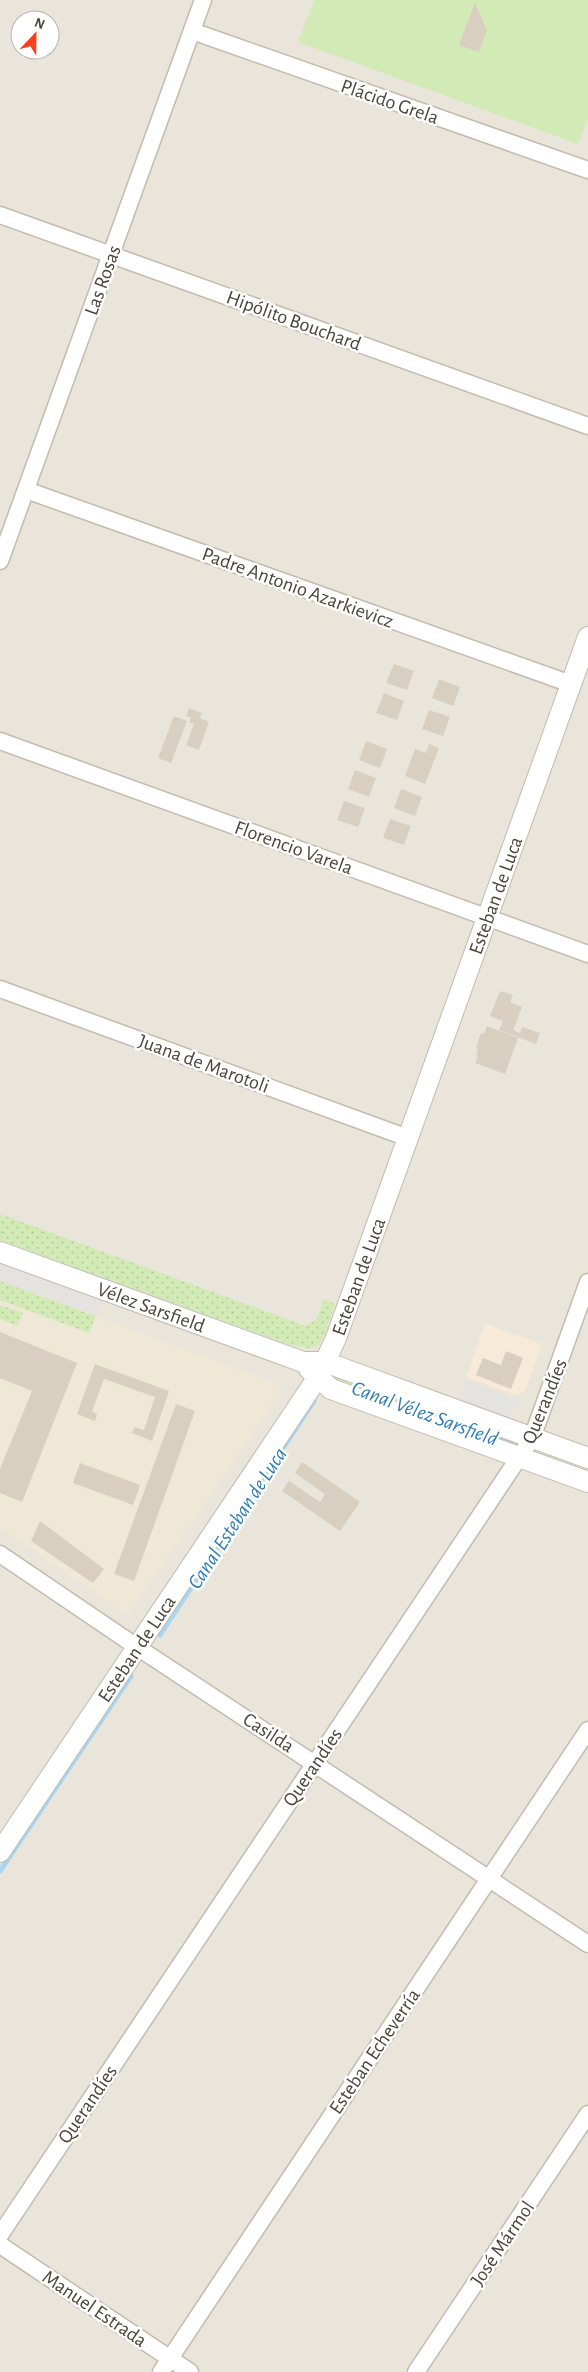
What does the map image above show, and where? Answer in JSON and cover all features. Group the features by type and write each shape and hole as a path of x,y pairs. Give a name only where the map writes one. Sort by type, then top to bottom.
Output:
{"street":[{"name":"Las Rosas","path":"0,561 203,0"},
{"name":"Plácido Grela","path":"192,31 588,170"},
{"name":"Hipólito Bouchard","path":"0,215 588,426"},
{"name":"Padre Antonio Azarkievicz","path":"26,490 571,684"},
{"name":"Esteban de Luca","path":"0,1852 138,1648 321,1370 336,1338 588,637"},
{"name":"Florencio Varela","path":"0,741 588,954"},
{"name":"Juana de Marotoli","path":"0,989 408,1138"},
{"name":"Vélez Sarsfield","path":"0,1252 321,1370 588,1458"},
{"name":"Querandíes","path":"0,2235 532,1438 588,1282"},
{"path":"321,1370 331,1389 588,1482"},
{"name":"Casilda","path":"0,1554 138,1648 315,1762 588,1944"},
{"name":"Esteban Echeverría","path":"165,2365 588,1730"},
{"name":"José Mármol","path":"416,2372 588,2114"},
{"name":"Manuel Estrada","path":"0,2245 165,2365 190,2372"}],"shaded area":[{"path":"0,0 588,0 588,2372 0,2372"},
{"path":"0,1264 101,1301 96,1316 0,1281"},
{"path":"0,1281 279,1384 280,1394 128,1615 0,1528"},
{"path":"485,1324 542,1344 525,1391 514,1395 466,1377"},
{"path":"466,1381 519,1400 512,1418 460,1399"}],"green space":[{"path":"314,0 588,0 588,118 578,144 298,42"},
{"path":"0,1214 306,1326 317,1319 324,1299 335,1304 324,1337 318,1346 308,1348 290,1345 0,1240"},
{"path":"0,1281 96,1316 89,1333 0,1300"},
{"path":"0,1305 23,1313 18,1326 0,1319"},
{"path":"337,1377 516,1442 517,1445 516,1447 339,1388 334,1379"}],"building":[{"path":"475,3 487,30 479,52 459,45"},
{"path":"394,664 414,671 407,690 386,683"},
{"path":"439,679 460,687 453,706 432,698"},
{"path":"384,693 404,701 397,720 376,713"},
{"path":"189,708 202,713 200,718 209,722 199,750 186,745 194,724 189,722 191,718 186,716"},
{"path":"429,710 450,717 443,736 422,729"},
{"path":"174,716 187,721 171,763 158,758"},
{"path":"366,741 387,749 380,768 359,760"},
{"path":"429,744 439,748 425,784 405,776 415,749 426,753"},
{"path":"355,770 376,778 369,797 348,789"},
{"path":"401,789 422,797 415,816 394,808"},
{"path":"344,801 365,808 358,827 337,820"},
{"path":"390,819 411,826 404,845 383,838"},
{"path":"500,991 513,995 510,1002 522,1007 513,1030 520,1033 522,1027 540,1033 536,1044 499,1030 503,1021 490,1016"},
{"path":"487,1026 518,1038 505,1074 475,1063 478,1056 476,1055 478,1049 476,1048 481,1033 484,1034"},
{"path":"0,1332 77,1363 22,1502 0,1493 0,1469 32,1391 0,1378"},
{"path":"506,1351 523,1358 511,1389 476,1375 483,1358 501,1365"},
{"path":"95,1364 169,1391 152,1441 132,1433 134,1427 144,1430 155,1397 104,1379 92,1411 97,1414 95,1421 77,1414"},
{"path":"176,1404 195,1411 134,1581 114,1574"},
{"path":"302,1462 360,1502 340,1531 282,1491 289,1481 320,1502 325,1494 295,1473"},
{"path":"80,1463 140,1485 133,1505 73,1483"},
{"path":"40,1521 104,1569 93,1583 31,1541"}],"waterway":[{"name":"Canal Esteban de Luca","path":"160,1635 314,1401"},
{"name":"Canal Vélez Sarsfield","path":"466,1427 512,1444"},
{"name":"Canal Esteban de Luca","path":"0,1871 131,1676"}]}
